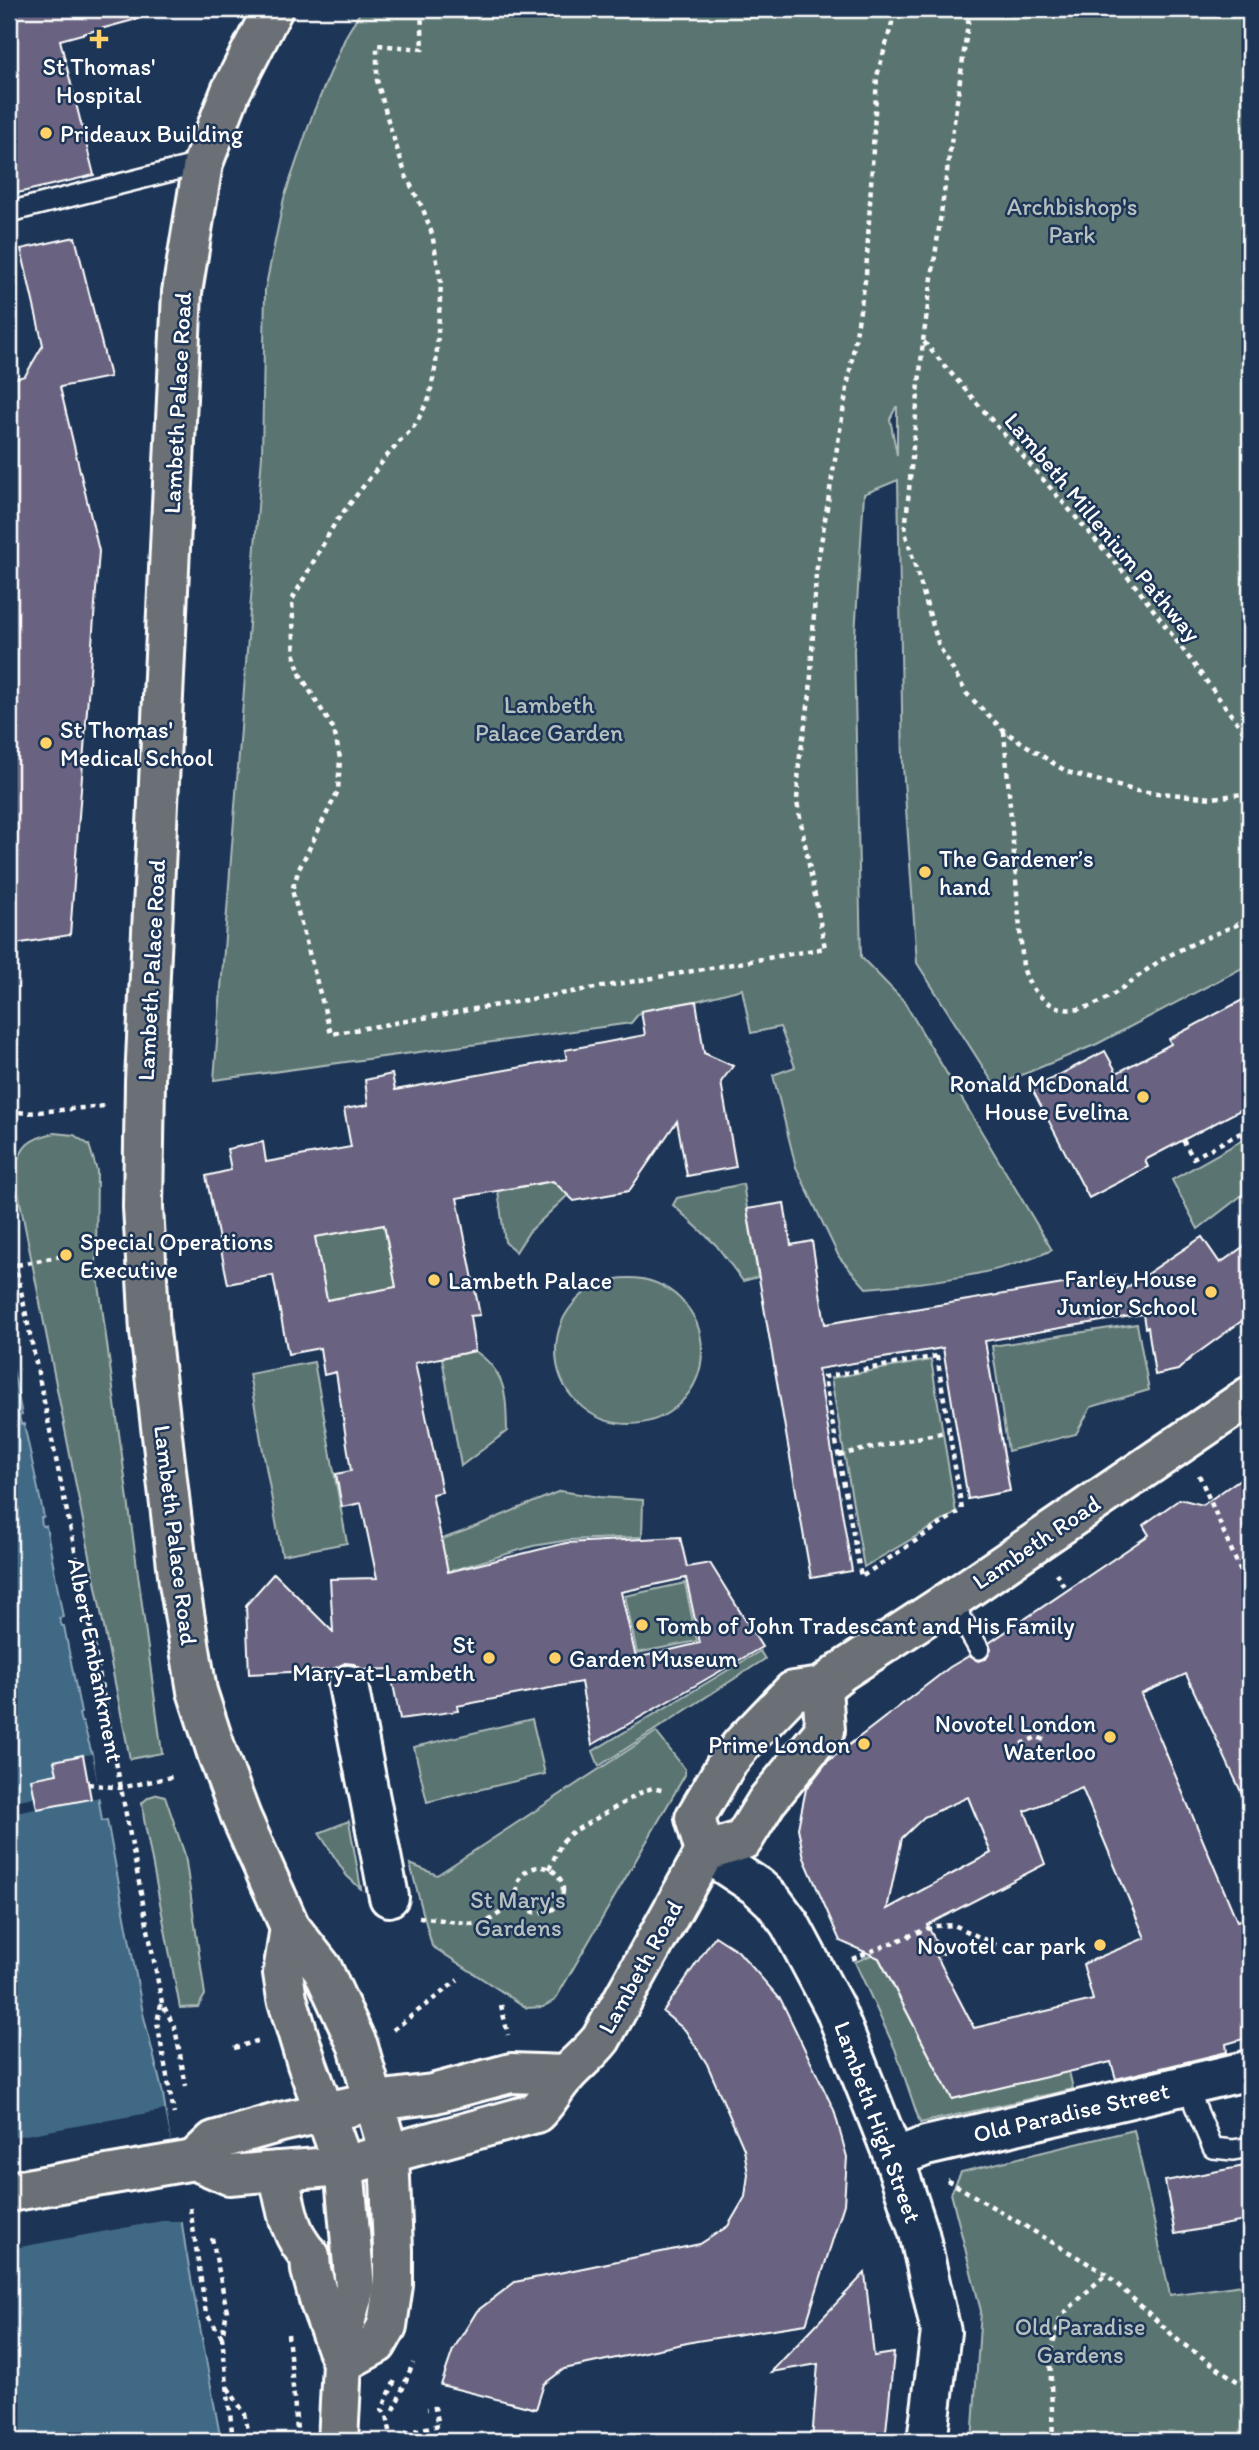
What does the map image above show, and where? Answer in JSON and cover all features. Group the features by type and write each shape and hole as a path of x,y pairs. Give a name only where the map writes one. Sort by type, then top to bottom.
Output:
{"main road":[{"name":"Lambeth Palace Road","path":"273,9 231,91 203,163 182,292 145,1081 143,1207 150,1331 180,1583 197,1691 217,1754 290,1927 322,1968 358,2046 376,2101 389,2154"},
{"name":"Lambeth Road","path":"185,2162 229,2175 344,2166 536,2113 545,2105 566,2075 601,2039 705,1852 695,1818 727,1763 793,1690 822,1687 1250,1396"},
{"path":"705,1852 743,1840 767,1801 825,1730 822,1687"},
{"path":"290,1927 283,1973 286,1998 344,2166 355,2287 340,2355 338,2441"},
{"path":"9,2192 185,2162 214,2141 376,2101 432,2094 511,2073 566,2075"},
{"path":"340,2355 377,2344 387,2326 393,2286 389,2154"},
{"path":"278,2171 288,2215 299,2245 310,2256 320,2303 340,2355"}],"street":[{"path":"348,1685 401,1906"},
{"name":"Lambeth High Street","path":"705,1852 758,1887 773,1901 790,1924 834,2007 894,2158 919,2233 941,2332 927,2441"},
{"name":"Old Paradise Street","path":"894,2158 926,2146 1250,2070"}],"lane":[{"path":"9,212 203,163"},
{"path":"951,1600 979,1650"},
{"path":"1189,2084 1195,2106 1213,2148 1233,2150 1250,2147"}],"path":[{"path":"421,9 423,49 377,46 377,80 405,176 423,209 432,234 441,283 434,376 429,399 415,425 386,457 335,523 292,600 295,659 301,676 334,730 340,758 338,791 299,869 292,890 331,1034 825,948 797,802 799,762 810,694 816,573 866,275 876,89 892,23 891,9"},
{"path":"970,9 923,341 905,532 939,646 967,694 1004,731 1067,772 1137,791 1213,798 1250,793"},
{"name":"Lambeth Millenium Pathway","path":"923,341 1138,589 1250,740"},
{"path":"1004,731 1023,967 1029,986 1040,997 1056,1008 1080,1010 1115,994 1145,969 1181,949 1250,919"},
{"path":"9,1111 27,1113 105,1106"},
{"path":"1183,1140 1193,1158 1250,1128"},
{"name":"Albert Embankment","path":"9,1233 84,1594 162,2003 175,2028 186,2086"},
{"path":"17,1265 66,1255"},
{"path":"937,1356 962,1510 861,1577 839,1455 824,1377 937,1356"},
{"path":"839,1455 949,1431"},
{"path":"1199,1475 1250,1593"},
{"path":"1056,1573 1066,1590"},
{"path":"1021,1744 1037,1737 1047,1741"},
{"path":"88,1784 120,1788 176,1776"},
{"path":"549,1869 562,1842 571,1833 618,1805 652,1788 674,1795"},
{"path":"545,1866 549,1869 556,1872 564,1886 561,1900 551,1910 538,1913 524,1907 517,1892 520,1877 531,1868 545,1866"},
{"path":"401,1906 473,1924 487,1922 520,1899"},
{"path":"846,1961 934,1926 954,1925 998,1946"},
{"path":"384,2038 458,1980"},
{"path":"162,2003 157,2022 174,2114"},
{"path":"501,2005 509,2038"},
{"path":"234,2048 268,2037"},
{"path":"944,2179 1106,2274 1181,2342 1250,2390"},
{"path":"190,2208 206,2313 222,2337"},
{"path":"212,2238 227,2311 222,2337 233,2441"},
{"path":"1053,2441 1050,2353 1061,2316 1106,2274"},
{"path":"394,2410 418,2352"},
{"path":"227,2387 245,2414 250,2441"},
{"path":"382,2410 387,2415 394,2439 405,2433 439,2425 435,2408 427,2409"}],"green space":[{"path":"362,9 1250,9 1250,964 1097,1044 995,1086 917,963 903,766 898,480 864,494 854,651 861,957 903,1000 1052,1250 985,1272 937,1281 866,1288 839,1257 796,1167 773,1075 795,1067 780,1027 751,1033 742,989 641,1011 631,1023 214,1080 262,455 265,290 284,198 313,113 346,36","holes":["897,407 897,455 890,419"]},
{"path":"54,1133 74,1135 89,1145 97,1171 96,1262 162,1753 130,1759 14,1171 27,1144"},
{"path":"1250,1136 1250,1189 1198,1229 1172,1180"},
{"path":"572,1178 566,1189 568,1195 529,1232 516,1252 505,1242 498,1191"},
{"path":"743,1184 758,1277 743,1281 716,1245 673,1205 677,1198"},
{"path":"384,1225 396,1287 327,1301 322,1273 303,1239"},
{"path":"629,1278 657,1283 681,1299 697,1323 702,1351 697,1379 681,1403 657,1419 629,1424 601,1419 577,1403 561,1379 556,1351 561,1323 577,1299 601,1283"},
{"path":"1137,1324 1149,1390 1091,1407 1076,1434 1008,1451 992,1346"},
{"path":"475,1351 486,1359 503,1386 507,1431 461,1466 442,1358"},
{"path":"931,1360 956,1513 864,1567 831,1378"},
{"path":"314,1362 347,1543 282,1555 249,1374"},
{"path":"560,1491 643,1500 642,1537 569,1540 533,1546 444,1573 437,1541"},
{"path":"685,1583 697,1641 637,1653 625,1596"},
{"path":"760,1651 765,1659 599,1766 593,1751"},
{"path":"532,1719 545,1774 427,1802 414,1747"},
{"name":"St Mary's Gardens","path":"656,1732 685,1769 685,1775 555,2000 543,2007 527,2008 432,1946 410,1864 437,1875"},
{"path":"158,1794 165,1796 185,1855 205,1995 198,2007 180,2008 144,1819 142,1803"},
{"path":"349,1821 361,1889 347,1876 319,1833"},
{"path":"876,1953 952,2099 1069,2071 1073,2089 920,2123 895,2049 855,1962"},
{"name":"Old Paradise Gardens","path":"1134,2130 1170,2295 1250,2284 1250,2441 972,2441 981,2311 951,2193 961,2172"}],"water":[{"path":"9,1350 22,1415 19,1416 21,1424 24,1424 44,1517 41,1518 42,1526 46,1526 63,1617 59,1618 64,1626 81,1713 79,1714 92,1754 102,1821 107,1820 143,2013 163,2094 186,2251 221,2441 9,2441"}],"pier":[{"path":"92,1754 100,1797 9,1814 9,1802 34,1797 31,1779 56,1774 54,1761"},
{"path":"165,2110 186,2221 162,2221 9,2249 9,2138"}],"building":[{"path":"9,9 139,9 141,18 60,40 94,175 9,195"},
{"name":"St Thomas' Medical School","path":"75,237 110,377 60,387 99,551 70,935 9,945 9,380 25,376 43,345 21,249"},
{"name":"Ronald McDonald House Evelina","path":"1250,996 1250,1105 1145,1160 1148,1167 1089,1198 1032,1089 1105,1051 1117,1073 1171,1044 1169,1039"},
{"name":"Lambeth Palace","path":"696,1001 704,1053 733,1066 721,1082 736,1167 687,1176 677,1121 629,1191 574,1201 553,1181 457,1198 480,1315 470,1316 475,1351 415,1363 442,1492 432,1494 448,1572 566,1543 680,1537 687,1567 710,1563 762,1647 592,1745 581,1682 457,1706 458,1711 400,1719 390,1669 363,1670 354,1664 345,1663 332,1670 249,1674 246,1605 274,1573 333,1632 330,1579 377,1578 361,1503 342,1507 336,1474 351,1471 336,1372 324,1375 320,1348 288,1354 273,1275 228,1284 206,1176 231,1170 227,1149 263,1142 266,1162 351,1147 344,1109 368,1105 365,1080 392,1074 395,1090 567,1059 565,1050 645,1035 641,1011","holes":["384,1225 396,1287 327,1300 315,1237","686,1578 700,1643 636,1658 621,1592"]},
{"path":"784,1203 791,1245 812,1241 825,1324 1117,1275 1120,1292 1202,1237 1220,1263 1250,1242 1250,1315 1178,1370 1155,1375 1148,1327 1145,1328 1143,1314 985,1341 1010,1491 968,1499 943,1348 818,1369 852,1571 811,1578 747,1209"},
{"path":"1250,1472 1250,1811 1186,1674 1141,1694 1237,1921 1250,1917 1250,2037 1226,2044 1227,2052 1116,2079 1111,2062 952,2099 879,1958 840,1941 804,1858 798,1828 806,1789 827,1762 950,1667 969,1656 978,1661 986,1659 991,1650 989,1643 1149,1535 1143,1525 1180,1499 1203,1505","holes":["1082,1788 1145,1938 1083,1964 1093,2000 974,2028 936,1955 943,1954 927,1925 1045,1864 1025,1811","968,1797 991,1853 887,1909 902,1838 924,1817"]},
{"path":"83,1755 91,1799 37,1809 31,1779 57,1774 54,1761"},
{"path":"715,1936 738,1951 781,2000 834,2110 847,2157 844,2204 806,2324 697,2341 564,2369 544,2384 536,2409 441,2385 453,2350 477,2311 515,2282 700,2244 728,2226 745,2197 748,2174 744,2149 707,2064 685,2030 663,2012"},
{"path":"1250,2165 1250,2220 1175,2234 1165,2181"},
{"path":"865,2273 874,2356 894,2353 885,2441 812,2441 818,2364 771,2372"}],"place":[{"name":"St Thomas' Hospital","path":"99,39"},
{"name":"Prideaux Building","path":"46,133"},
{"name":"St Thomas' Medical School","path":"46,743"},
{"name":"The Gardener’s hand","path":"925,872"},
{"name":"Ronald McDonald House Evelina","path":"1143,1097"},
{"name":"Special Operations Executive","path":"66,1255"},
{"name":"Lambeth Palace","path":"434,1280"},
{"name":"Farley House Junior School","path":"1211,1292"},
{"name":"Tomb of John Tradescant and His Family","path":"642,1625"},
{"name":"St Mary-at-Lambeth","path":"489,1658"},
{"name":"Garden Museum","path":"555,1658"},
{"name":"Novotel London Waterloo","path":"1110,1737"},
{"name":"Prime London","path":"864,1744"},
{"name":"Novotel car park","path":"1100,1945"}],"park label":[{"name":"Archbishop's Park","path":"1072,220"},
{"name":"Lambeth Palace Garden","path":"549,718"}]}
